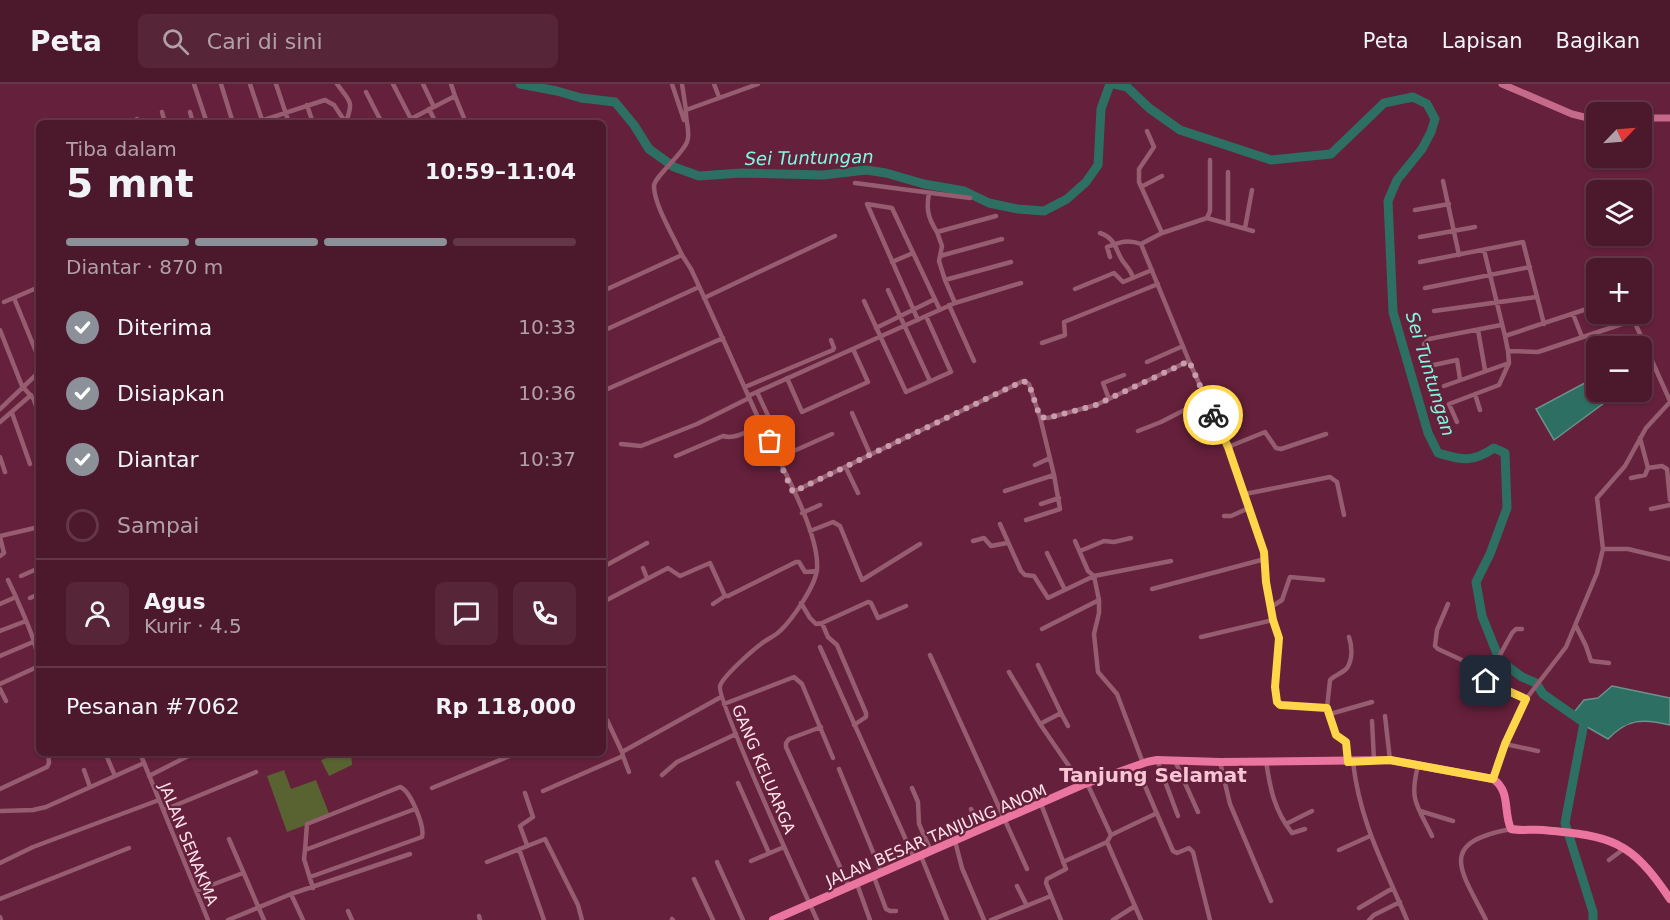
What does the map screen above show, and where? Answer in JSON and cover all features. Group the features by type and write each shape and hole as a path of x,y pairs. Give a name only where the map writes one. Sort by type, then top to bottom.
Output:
{"main road":[{"path":"1502,84 1572,114 1586,118"},
{"path":"1652,118 1670,118"},
{"name":"JALAN BESAR TANJUNG ANOM","path":"773,920 1084,784 1156,760 1350,762 1390,760 1493,779"},
{"path":"1493,779 1500,784 1505,795 1511,829 1596,835 1625,848 1666,886 1670,899"}],"street":[{"path":"194,84 206,120"},
{"path":"221,84 232,120"},
{"path":"250,84 261,120"},
{"path":"276,84 288,120"},
{"path":"337,84 350,99 352,105 347,120"},
{"path":"393,84 407,120"},
{"path":"423,84 435,120"},
{"path":"451,84 465,120"},
{"path":"672,84 685,123"},
{"name":"GANG KELUARGA","path":"682,84 686,110 685,123 689,133 687,142 669,167 658,176 654,187 659,204 682,255 778,458 810,531 817,554 813,584 801,603 781,630 761,643 721,684 720,697 817,920"},
{"path":"714,84 719,97"},
{"path":"740,84 743,90"},
{"path":"686,110 759,84"},
{"path":"366,92 380,120"},
{"path":"409,120 455,96"},
{"path":"268,120 320,100 331,101 345,120"},
{"path":"307,105 312,120"},
{"path":"162,112 164,120"},
{"path":"190,112 192,120"},
{"path":"1147,131 1154,147 1139,168 1139,182 1162,233"},
{"path":"1206,218 1210,211 1210,160"},
{"path":"1228,172 1228,224"},
{"path":"1141,186 1162,176"},
{"path":"1443,181 1459,255"},
{"path":"855,183 970,198"},
{"path":"1245,228 1252,190"},
{"path":"929,193 926,210 942,246 939,261 955,303"},
{"path":"918,320 867,204 892,208 940,310"},
{"path":"1415,210 1449,204"},
{"path":"937,232 996,216"},
{"path":"1141,244 1162,233 1206,218 1253,231"},
{"path":"1420,237 1475,227"},
{"path":"1100,233 1110,237 1116,244 1122,260 1134,278"},
{"path":"704,298 835,236"},
{"path":"940,256 1002,239"},
{"path":"1110,257 1106,248 1132,240 1141,244 1189,361 1228,447 1262,543 1266,582 1280,648 1275,675 1277,702 1280,705 1327,708"},
{"path":"1420,262 1523,242 1544,324"},
{"path":"1457,422 1448,405 1502,383 1509,363 1505,336 1484,250"},
{"path":"892,262 913,253"},
{"path":"606,290 682,255"},
{"path":"945,280 1011,262"},
{"path":"1425,288 1530,267"},
{"path":"1075,289 1114,273 1121,282 1152,270"},
{"path":"621,444 641,446 697,424 757,392 949,305 1021,283"},
{"path":"1042,343 1065,335 1064,322 1158,284"},
{"path":"606,330 699,287"},
{"path":"4,302 36,290"},
{"path":"888,290 930,381"},
{"path":"1434,311 1536,297"},
{"path":"14,298 36,352"},
{"path":"876,328 935,299"},
{"path":"864,301 906,392 951,372 926,316"},
{"path":"949,305 974,361"},
{"path":"1505,336 1586,309"},
{"path":"1573,314 1582,337"},
{"path":"1508,351 1538,352 1622,324"},
{"path":"1493,779 1505,744 1526,699 1566,647 1597,573 1603,549 1597,498 1616,477 1656,415 1669,403 1636,324"},
{"path":"1460,379 1457,360 1429,366 1425,362 1424,344 1429,339 1501,325"},
{"path":"0,330 23,387 36,401"},
{"path":"1478,330 1485,370"},
{"path":"606,390 723,338"},
{"path":"745,387 833,350 831,340"},
{"path":"1147,362 1183,346"},
{"path":"787,378 802,412 868,382 853,349"},
{"path":"1040,417 1048,418 1096,405 1189,361"},
{"path":"1444,386 1509,363"},
{"path":"2,408 36,375"},
{"path":"1109,399 1103,381 1124,375"},
{"path":"793,492 1023,381 1029,384 1040,417 1059,498 1059,510 1026,520"},
{"path":"757,392 778,436"},
{"path":"1475,394 1480,410"},
{"path":"0,422 31,395"},
{"path":"31,395 36,408"},
{"path":"0,398 2,408"},
{"path":"1138,431 1206,399"},
{"path":"12,413 30,464"},
{"path":"852,413 870,454"},
{"path":"676,456 723,436 727,438 737,436 761,425"},
{"path":"1228,447 1265,432 1276,448 1281,449 1326,434"},
{"path":"778,458 832,434"},
{"path":"1631,478 1645,475 1648,468 1640,438"},
{"path":"0,457 5,472"},
{"path":"1035,465 1050,458"},
{"path":"1648,468 1662,466 1667,469 1670,503 1651,509"},
{"path":"846,468 858,493"},
{"path":"1005,491 1054,475"},
{"path":"1245,494 1330,477 1337,483 1344,515"},
{"path":"1041,504 1059,498"},
{"path":"802,513 820,505"},
{"path":"1224,516 1231,516 1249,508"},
{"path":"810,531 833,522 840,526 862,580 920,544"},
{"path":"1000,524 1021,571 1025,575 1034,576 1045,597 1051,598 1094,576 1170,561"},
{"path":"0,556 4,553 4,549 0,537 36,527"},
{"path":"973,541 984,538 995,547 1007,543"},
{"path":"1080,551 1104,542 1131,538"},
{"path":"1075,541 1088,571 1094,576 1099,600 1099,613 1094,634 1098,672 1117,694 1156,813 1175,853 1189,848 1193,852 1210,920"},
{"path":"606,565 647,543"},
{"path":"1603,549 1628,549 1670,559"},
{"path":"1047,553 1065,590"},
{"path":"1152,589 1265,559"},
{"path":"713,604 796,562 799,562 805,572 816,573"},
{"path":"606,600 662,570 670,568 680,576 710,563 725,596"},
{"path":"643,568 647,578"},
{"path":"21,576 36,569"},
{"path":"1271,607 1282,600 1290,577 1323,580"},
{"path":"8,580 26,621 36,654"},
{"path":"30,598 36,595"},
{"path":"0,604 16,597"},
{"path":"1042,629 1099,600"},
{"path":"801,603 816,624 868,602 871,603 878,618 906,606"},
{"path":"1448,604 1437,630 1434,646 1490,673"},
{"path":"1202,637 1273,620"},
{"path":"0,632 26,621"},
{"path":"822,623 828,637 837,645 866,713 866,717 854,725"},
{"path":"1576,625 1587,646 1591,661 1609,663"},
{"path":"1475,698 1514,630 1522,629"},
{"path":"1349,637 1352,645 1348,663 1344,670 1330,680 1327,708 1336,735 1346,742 1370,836 1407,920"},
{"path":"0,656 33,642"},
{"path":"820,647 854,725 947,920"},
{"path":"930,655 1027,869"},
{"path":"1038,665 1068,726"},
{"path":"0,684 36,667"},
{"path":"1009,672 1040,724 1084,784 1111,835"},
{"path":"20,676 22,682"},
{"path":"724,704 794,676 802,684 833,758"},
{"path":"1486,681 1526,699"},
{"path":"0,689 6,702"},
{"path":"543,791 622,754 720,697"},
{"path":"1330,714 1372,702"},
{"path":"1040,724 1061,713"},
{"path":"1385,716 1390,760"},
{"path":"1372,721 1374,760"},
{"path":"606,722 629,772"},
{"path":"821,727 789,740 786,747 870,920"},
{"path":"662,775 677,762 736,734"},
{"path":"1505,744 1538,751"},
{"path":"0,789 47,767 48,756"},
{"name":"JALAN SENAKMA","path":"141,756 208,920"},
{"path":"149,776 188,756"},
{"path":"432,788 510,756"},
{"path":"107,757 115,776"},
{"path":"1156,760 1178,816"},
{"path":"1175,761 1198,812"},
{"path":"1266,761 1270,793 1286,824 1292,833 1305,829"},
{"path":"1220,762 1230,804 1271,901"},
{"path":"1,811 37,810 144,763"},
{"path":"1418,766 1413,789 1432,836"},
{"path":"839,769 878,875 886,909 890,912 896,911"},
{"path":"84,770 90,787"},
{"path":"164,810 256,772"},
{"path":"738,783 769,853"},
{"path":"310,877 422,837 422,826 406,790 400,787 306,826 304,859 313,888"},
{"path":"912,788 918,802 919,824 931,851"},
{"path":"525,793 533,817 520,826 527,845"},
{"path":"0,863 159,800"},
{"path":"1041,804 1066,870 1046,880 1061,920"},
{"path":"305,849 415,809"},
{"path":"971,809 981,830"},
{"path":"1286,824 1312,811"},
{"path":"1420,811 1453,821"},
{"path":"1063,862 1107,842 1111,835 1156,813"},
{"path":"1486,920 1464,876 1462,859 1464,849 1485,834 1511,829"},
{"path":"1339,849 1370,836"},
{"path":"487,862 544,838 578,905 582,920"},
{"path":"229,839 264,920"},
{"path":"955,841 961,865 984,920"},
{"path":"1107,842 1141,920"},
{"path":"752,861 784,846"},
{"path":"0,899 129,848"},
{"path":"1609,860 1625,848"},
{"path":"519,849 544,920"},
{"path":"228,920 291,894 410,854"},
{"path":"717,862 742,920"},
{"path":"196,891 243,873"},
{"path":"694,879 713,920"},
{"path":"1017,886 1027,906"},
{"path":"1359,908 1393,888"},
{"path":"291,894 303,920"},
{"path":"991,920 1051,896"},
{"path":"1369,920 1374,915 1400,902"},
{"path":"1113,920 1135,906"},
{"path":"348,911 352,920"},
{"path":"1010,913 1012,920"}],"shaded area":[{"path":"1586,382 1586,402 1605,402 1554,440 1536,409"},
{"path":"1612,686 1670,698 1670,725 1652,721 1636,722 1622,727 1608,739 1573,719 1575,711 1584,700 1598,698"},
{"path":"332,756 351,756 352,765 329,776 321,760"},
{"path":"284,770 291,789 316,780 330,816 287,832 267,776"}],"waterway":[{"name":"Sei Tuntungan","path":"520,84 581,98 615,102 634,125 649,149 674,167 699,176 741,173 823,175 866,170 964,191 989,203 1044,211 1067,199 1086,182 1098,165 1101,109 1110,84"},
{"name":"Sei Tuntungan","path":"1114,84 1127,87 1149,108 1180,130 1271,160 1331,154 1384,103 1413,97 1427,104 1435,119 1431,132 1422,149 1397,180 1388,201 1393,312 1428,433 1438,453 1467,459 1494,448 1505,453 1507,508 1490,554 1476,582 1482,616 1500,661 1522,677 1536,683 1543,694 1583,722"},
{"path":"1587,720 1584,723 1565,823 1593,912 1593,920"}],"way so far":[{"path":"770,441 793,492 1023,381 1029,384 1040,417 1048,418 1096,405 1189,361 1213,415"}],"district":[{"name":"Tanjung Selamat","path":"1153,775"}],"route":[{"path":"1213,415 1228,447 1264,552 1266,582 1279,638 1280,648 1277,657 1275,687 1277,702 1280,705 1327,708 1337,737 1346,742 1348,762 1390,760 1493,779 1505,744 1526,699 1486,681"}]}
